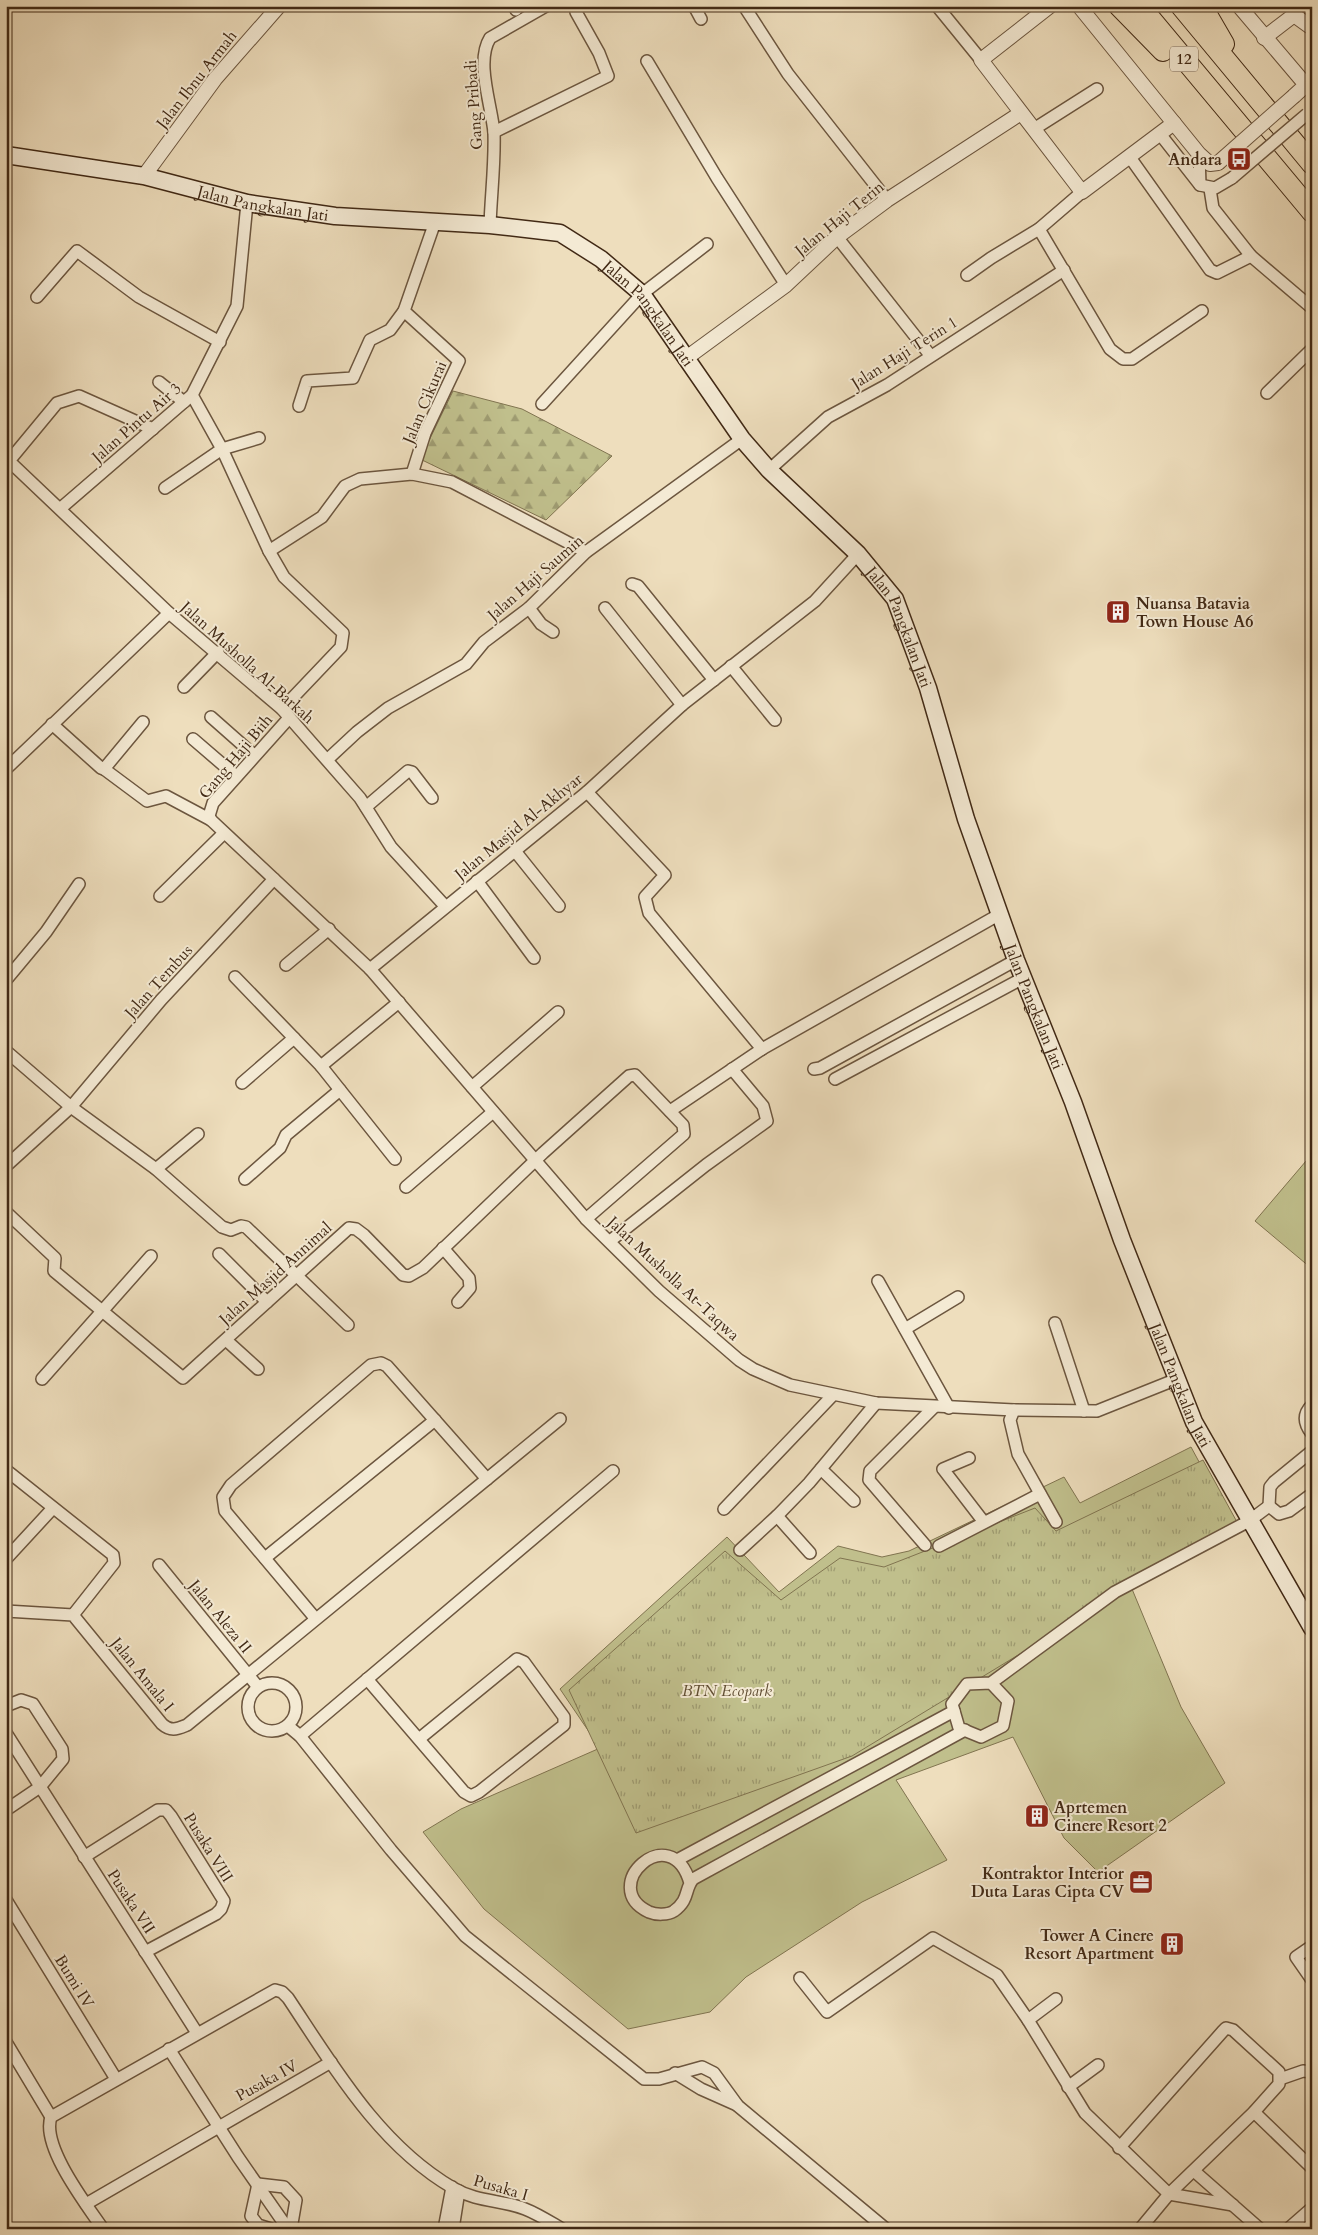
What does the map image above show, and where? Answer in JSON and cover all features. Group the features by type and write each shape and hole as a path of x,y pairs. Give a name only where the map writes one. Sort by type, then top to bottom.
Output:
{"highway":[{"path":"1120,6 1148,38 1229,111"},
{"name":"12","path":"1140,6 1312,212"},
{"name":"12","path":"1181,6 1312,164"},
{"path":"1202,6 1253,94"}],"main road":[{"name":"Jalan Pangkalan Jati","path":"6,155 144,176 247,203 335,216 490,225 560,233 601,259 642,294 685,359 742,439 769,470 858,554 895,599 928,688 966,818 1016,960 1073,1102 1122,1240 1194,1422 1312,1628"}],"street":[{"name":"Jalan Ibnu Armah","path":"144,176 215,79 279,6"},
{"name":"Gang Pribadi","path":"490,225 494,132 484,70 487,44 490,38 546,6"},
{"path":"694,6 701,19"},
{"path":"744,6 788,74 887,200"},
{"path":"937,6 981,60 1082,192"},
{"path":"981,60 1050,6"},
{"path":"1079,6 1199,154 1210,164 1218,163 1294,96 1309,88 1264,38 1239,6"},
{"path":"1264,38 1291,10 1312,28"},
{"path":"494,132 608,76 599,53 576,12"},
{"path":"646,60 717,178 786,285"},
{"path":"1034,129 1097,89"},
{"path":"1160,134 1205,187 1215,188 1232,178 1309,112"},
{"name":"Jalan Haji Terin","path":"685,359 786,285 838,237 887,200 1021,113"},
{"path":"967,275 991,258 1039,230 1082,192 1174,123"},
{"path":"1199,154 1205,187 1213,208 1251,256 1312,308"},
{"path":"1129,156 1210,270 1217,273 1251,256"},
{"name":"Jalan Pintu Air 3","path":"61,508 188,398 220,342 236,306 247,203"},
{"path":"299,406 307,381 353,378 370,340 390,330 404,311 435,222"},
{"path":"1039,230 1110,348 1123,359 1132,359 1202,311"},
{"path":"838,237 930,355"},
{"path":"542,404 642,294 706,244"},
{"path":"37,297 77,251 140,297 220,342"},
{"name":"Jalan Haji Terin 1","path":"769,470 828,417 888,385 930,355 1064,270"},
{"name":"Jalan Cikurai","path":"404,311 459,360 425,434 412,474"},
{"path":"1266,393 1312,350"},
{"path":"159,382 188,398 222,449 269,550 322,517 345,486 360,479 412,474 452,482 586,552"},
{"name":"Jalan Musholla Al-Barkah","path":"153,429 79,396 57,403 9,461 61,508 169,613 218,652 286,714 328,759 366,807 391,847 445,906"},
{"path":"165,488 222,449 259,438"},
{"name":"Jalan Haji Saumin","path":"328,759 357,732 388,708 466,664 484,642 530,608 586,552 742,439"},
{"name":"Gang Haji Biih","path":"269,550 284,577 343,633 341,647 213,803 209,816 224,833 329,929"},
{"name":"Jalan Masjid Al-Akhyar","path":"370,969 587,792 682,704 815,601 858,554"},
{"path":"632,584 638,586 714,680"},
{"path":"530,608 541,624 553,632"},
{"path":"605,608 682,704"},
{"path":"6,769 169,613"},
{"path":"184,687 218,652"},
{"path":"731,666 775,720"},
{"path":"211,717 254,755"},
{"path":"104,768 143,722"},
{"path":"52,724 101,768 104,768 147,801 166,796 211,820"},
{"path":"193,739 236,776"},
{"path":"366,807 408,771 412,772 432,798"},
{"path":"587,792 665,876 645,897 649,913 762,1049"},
{"path":"160,896 224,833"},
{"path":"515,851 559,906"},
{"name":"Jalan Tembus","path":"6,1166 71,1107 161,1000 274,879"},
{"path":"477,881 534,958"},
{"path":"6,980 51,926 79,884"},
{"path":"586,1219 684,1134 683,1126 670,1111 762,1049 1000,914"},
{"path":"286,965 329,929"},
{"name":"Jalan Musholla At-Taqwa","path":"329,929 370,969 586,1219 659,1291 739,1360 767,1377 833,1395 876,1403 949,1408 1084,1411 1110,1407 1177,1379"},
{"path":"814,1068 820,1068 1016,960"},
{"path":"235,977 321,1066 395,1159"},
{"path":"835,1079 1023,978"},
{"path":"321,1066 399,1002"},
{"path":"472,1087 558,1012"},
{"path":"242,1083 294,1038"},
{"path":"6,1051 71,1107 156,1169 222,1227 231,1230 241,1226 246,1227 348,1325"},
{"path":"610,1241 706,1164 766,1120 763,1106 732,1070"},
{"name":"Jalan Masjid Annimal","path":"102,1309 183,1378 350,1228 356,1229 364,1235 403,1275 409,1276 423,1268 535,1161 632,1075 635,1075 670,1111"},
{"path":"245,1179 280,1148 286,1135 340,1090"},
{"path":"406,1186 493,1112"},
{"path":"156,1169 198,1134"},
{"path":"6,1212 55,1258 54,1271 102,1309"},
{"path":"443,1248 470,1278 470,1288 458,1302"},
{"path":"219,1254 267,1302"},
{"path":"42,1379 102,1309 151,1256"},
{"path":"878,1282 949,1408"},
{"path":"905,1329 958,1297"},
{"path":"1055,1323 1084,1411"},
{"path":"226,1340 258,1369"},
{"path":"315,1618 225,1511 223,1497 231,1485 371,1365 381,1363 387,1366 487,1478"},
{"path":"724,1509 833,1395"},
{"path":"740,1550 777,1516 821,1469 876,1403"},
{"path":"1312,1405 1304,1417 1305,1425 1312,1434"},
{"path":"925,1545 869,1480 870,1471 934,1407"},
{"path":"1014,1410 1010,1420 1018,1454 1056,1522"},
{"path":"248,1675 315,1618 560,1419"},
{"path":"265,1558 435,1420"},
{"path":"1269,1506 1270,1487 1312,1451"},
{"path":"969,1458 943,1469 983,1522"},
{"path":"821,1469 854,1501"},
{"path":"6,1470 112,1555 114,1564 73,1615 6,1611"},
{"path":"300,1736 613,1471"},
{"path":"939,1546 1040,1494"},
{"path":"1269,1506 1279,1514 1289,1511 1312,1494"},
{"path":"991,1683 1008,1701 1003,1726 981,1738 958,1728 952,1704 967,1684 991,1683 1115,1592 1249,1521 1269,1506"},
{"path":"6,1559 52,1508"},
{"path":"777,1516 810,1554"},
{"name":"Jalan Aleza II","path":"160,1565 258,1686"},
{"name":"Jalan Amala I","path":"73,1615 167,1728 175,1730 187,1725 248,1675"},
{"path":"367,1679 464,1792 470,1796 479,1792 564,1725 564,1717 524,1662 518,1659 419,1739"},
{"path":"269,1683 280,1684 289,1689 295,1697 297,1708 295,1718 288,1726 278,1731 266,1731 256,1726 249,1716 248,1705 252,1694 258,1686 269,1683"},
{"path":"6,1706 21,1700 33,1704 62,1749 63,1759 40,1787 6,1810"},
{"path":"677,1860 954,1711"},
{"path":"288,1726 300,1736 391,1850 466,1936 644,2079 659,2079 702,2066 714,2073 738,2106 886,2229"},
{"path":"690,1883 965,1730"},
{"name":"Pusaka VII","path":"6,1733 197,2033"},
{"path":"905,1738 916,1757"},
{"name":"Pusaka VIII","path":"84,1857 158,1810 166,1810 171,1816 224,1901 221,1909 216,1914 145,1952"},
{"path":"660,1854 677,1860 686,1870 690,1883 686,1900 672,1912 655,1915 639,1907 630,1892 632,1874 643,1860 660,1854"},
{"name":"Bumi IV","path":"6,1900 116,2079"},
{"path":"800,1978 827,2012 933,1938 997,1975 1028,2020 1085,2113 1119,2148 1169,2194 1232,2205"},
{"path":"1312,1946 1296,1957 1312,1980"},
{"name":"Pusaka I","path":"197,2033 275,1990 282,1992 288,1998 330,2062 374,2121 401,2150 455,2189 476,2199 524,2209 562,2229"},
{"path":"1028,2020 1056,1999"},
{"path":"1119,2148 1226,2028 1233,2030 1279,2072 1279,2084 1254,2112 1169,2194 1140,2229"},
{"path":"103,2229 86,2204 55,2150 48,2125 51,2116 197,2033"},
{"path":"6,2042 51,2116"},
{"path":"169,2049 218,2126 290,2229"},
{"name":"Pusaka IV","path":"86,2204 330,2062"},
{"path":"1068,2087 1098,2065"},
{"path":"1280,2079 1304,2072 1312,2072"},
{"path":"675,2073 701,2089 738,2106"},
{"path":"1254,2112 1312,2168"},
{"path":"1194,2171 1260,2229"},
{"path":"258,2184 251,2216 258,2225 271,2229"},
{"path":"258,2184 284,2187 296,2200 290,2229"},
{"path":"444,2229 455,2189"},
{"path":"453,2229 455,2189"},
{"path":"1288,2229 1312,2208"}],"green space":[{"path":"453,391 522,409 612,456 546,520 420,459"},
{"path":"1312,1154 1312,1266 1311,1268 1255,1221"},
{"path":"1191,1447 1236,1530 1132,1589 1181,1707 1225,1783 1098,1872 1064,1838 1013,1737 896,1780 947,1860 862,1902 746,1977 710,2012 628,2029 484,1909 423,1832 461,1809 600,1748 560,1689 727,1537 779,1592 838,1546 882,1557 909,1551 1064,1477 1080,1503"},
{"name":"BTN Ecopark","path":"1203,1460 1237,1522 852,1756 636,1833 569,1690 725,1551 781,1600 840,1558 884,1567 1035,1508 1056,1531"}],"place":[{"name":"Andara","path":"1239,159"},
{"name":"Nuansa Batavia Town House A6","path":"1118,612"},
{"name":"Aprtemen Cinere Resort 2","path":"1037,1816"},
{"name":"Kontraktor Interior Duta Laras Cipta CV","path":"1141,1882"},
{"name":"Tower A Cinere Resort Apartment","path":"1172,1944"}]}
